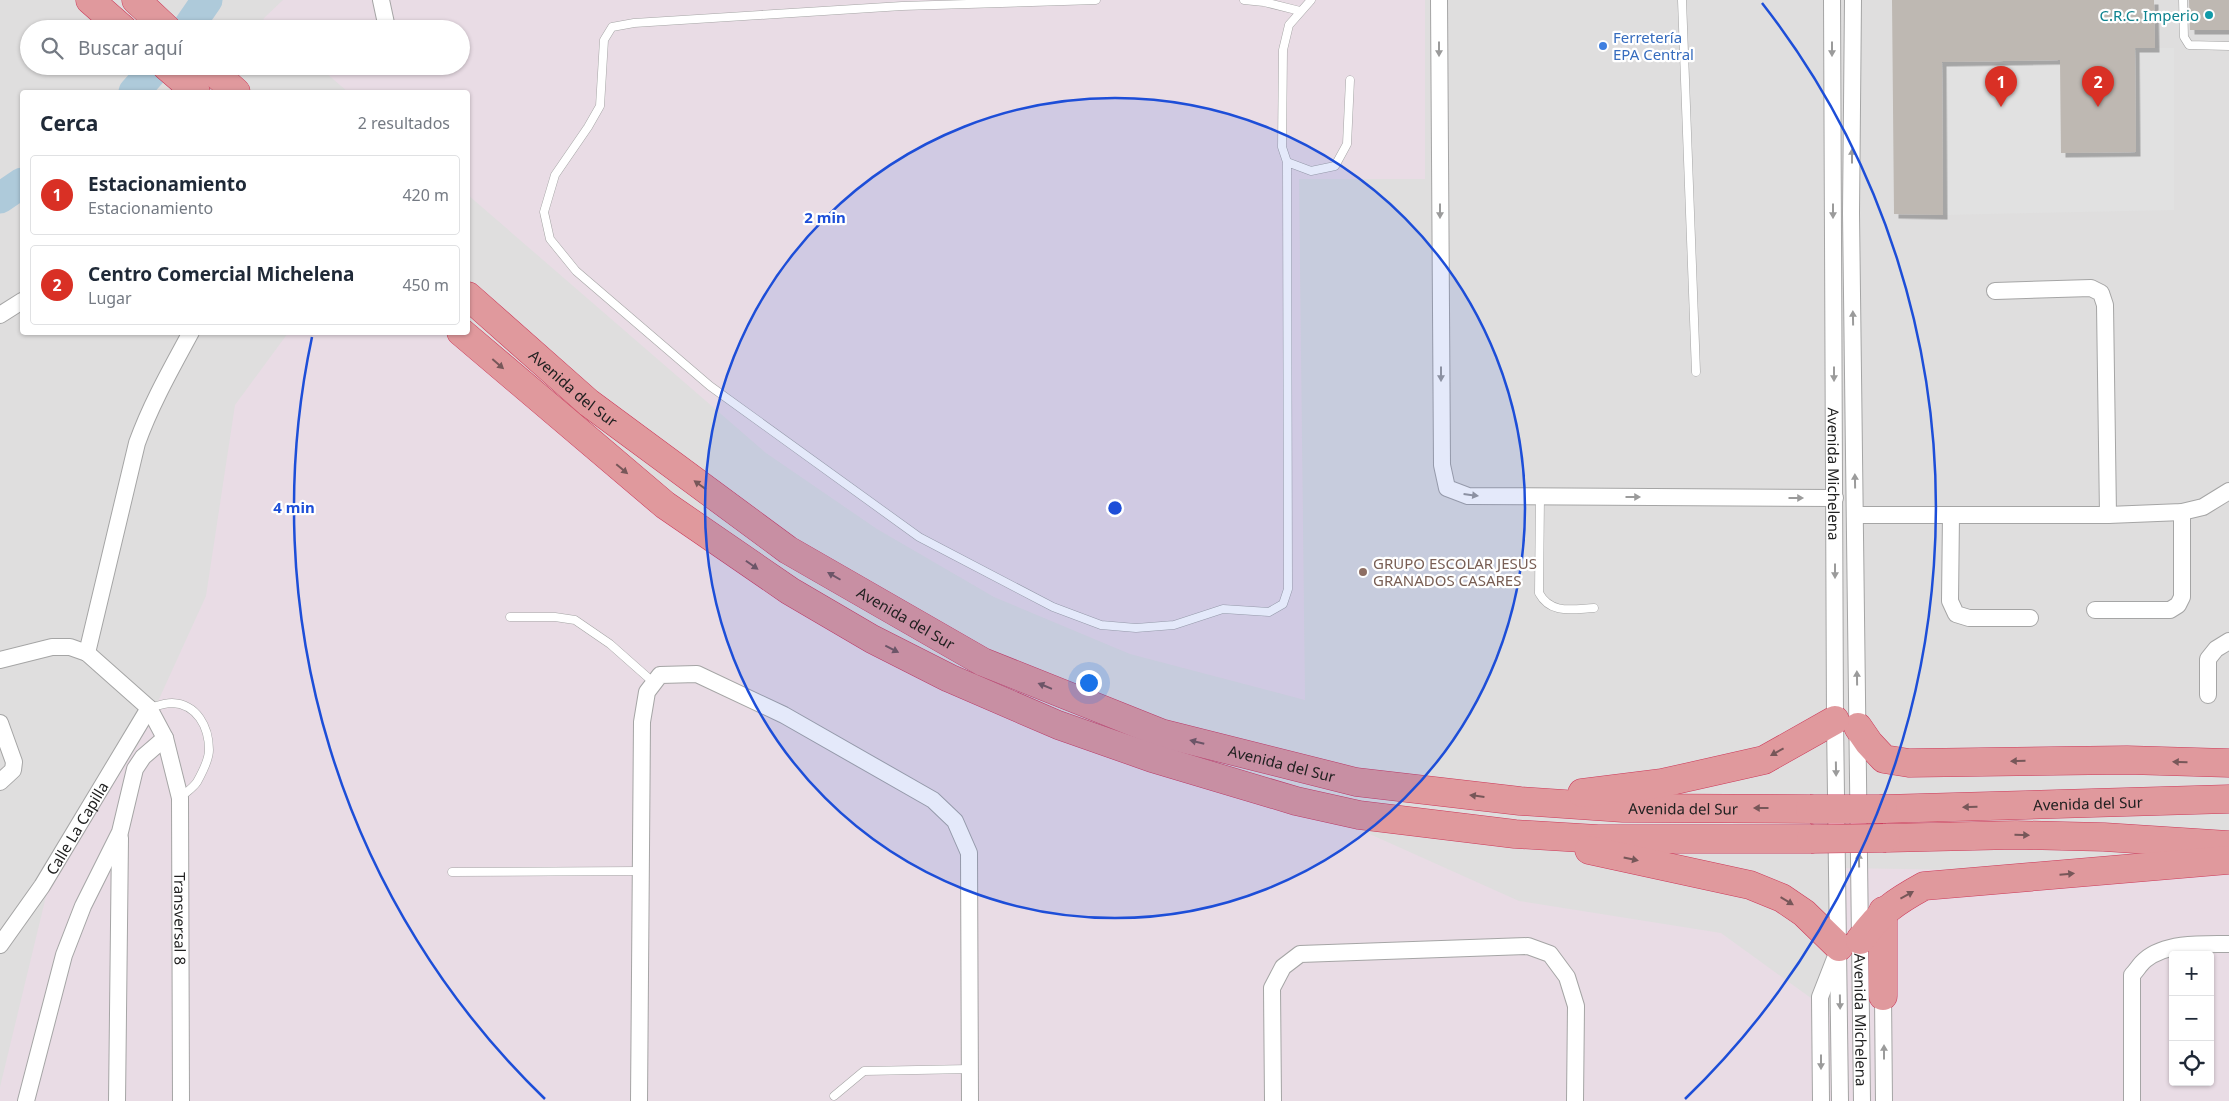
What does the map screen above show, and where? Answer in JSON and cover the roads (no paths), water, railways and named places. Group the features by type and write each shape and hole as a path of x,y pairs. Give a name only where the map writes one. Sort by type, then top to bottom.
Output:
{"highway":[{"path":"90,0 113,20"},
{"path":"137,1 157,20"},
{"path":"176,75 194,90"},
{"path":"217,75 233,90"},
{"name":"Avenida del Sur","path":"470,298 590,403 788,550 983,662 1161,732 1356,782 1520,801 1623,808 1883,810 2229,799"},
{"name":"Avenida del Sur","path":"465,335 665,504 790,591 872,639 949,678 1058,726 1152,758 1296,801 1359,815 1515,834 1598,839 1811,839 2016,835 2104,837"},
{"path":"1520,801 1662,783 1764,760 1846,724 1869,743 1884,759 1909,763 2127,760 2229,764"},
{"path":"2104,837 2229,832"},
{"path":"1515,834 1750,885 1782,898 1849,943 1891,904 1924,886 2229,860"},
{"path":"2104,837 2229,845"},
{"path":"1883,911 1884,996"}],"street":[{"path":"381,0 385,20"},
{"path":"1439,0 1442,465 1447,488 1468,496 1835,498"},
{"name":"Avenida Michelena","path":"1832,0 1835,498 1846,724 1849,943 1862,1101"},
{"name":"Avenida Michelena","path":"1840,1101 1849,943 1846,724 1855,515 1851,213 1853,0"},
{"path":"1995,291 2092,288 2101,293 2105,305 2108,515"},
{"path":"0,315 20,303"},
{"path":"87,653 137,443 160,387 190,335"},
{"path":"1855,515 2108,515 2182,512 2203,506 2229,491"},
{"path":"2095,610 2170,610 2178,605 2182,597 2182,512"},
{"path":"1951,515 1950,601 1956,614 1969,618 2030,618"},
{"path":"2208,696 2208,659 2216,649 2229,640"},
{"path":"0,660 52,647 70,647 87,653 149,708"},
{"path":"639,1101 642,722 647,692 660,675 697,674 784,715 933,800 955,821 969,853 970,1101"},
{"name":"Transversal 8","path":"149,708 165,738 180,798 181,1101"},
{"name":"Calle La Capilla","path":"0,945 42,886 149,708"},
{"path":"0,723 14,762 13,770 0,782"},
{"path":"26,1101 64,955 83,906 120,832 138,762 165,738"},
{"path":"117,1101 120,832"},
{"name":"Avenida Michelena","path":"1849,943 1884,996"},
{"name":"Avenida Michelena","path":"1821,1101 1820,997 1849,943"},
{"path":"2132,1101 2132,975 2146,959 2166,950 2192,945 2229,944"},
{"path":"1273,1101 1272,988 1282,967 1300,954 1528,946 1550,954 1567,977 1576,1006 1576,1101"},
{"path":"1884,996 1884,1101"}],"lane":[{"path":"1096,0 902,6 634,22 612,27 604,40 600,106 555,175 544,212 550,239 576,271 710,386 919,537 1053,607 1101,625 1136,628 1174,625 1223,609 1269,612 1283,604 1288,589 1287,162 1282,147 1283,50 1289,24 1311,0"},
{"path":"1244,0 1264,2 1300,11"},
{"path":"1682,0 1696,372"},
{"path":"2183,0 2184,37 2188,45 2229,46"},
{"path":"1287,162 1311,171 1335,166 1347,144 1350,80"},
{"path":"1540,496 1539,594 1544,602 1556,609 1594,608"},
{"path":"510,617 555,617 575,620 610,644 653,682"},
{"path":"149,708 172,703 190,708 200,716 207,732 209,751 203,769 196,784 180,798"},
{"path":"452,872 640,871"},
{"path":"834,1096 864,1070 970,1069"}],"waterway":[{"path":"193,20 207,0"},
{"path":"136,90 149,75"},
{"path":"0,198 20,184"}],"place":[{"name":"C.R.C. Imperio","path":"2209,15"},
{"name":"Ferretería EPA Central","path":"1603,46"},
{"name":"Estacionamiento","path":"2001,107"},
{"name":"Centro Comercial Michelena","path":"2098,107"},
{"name":"GRUPO ESCOLAR JESUS GRANADOS CASARES","path":"1363,572"}]}
